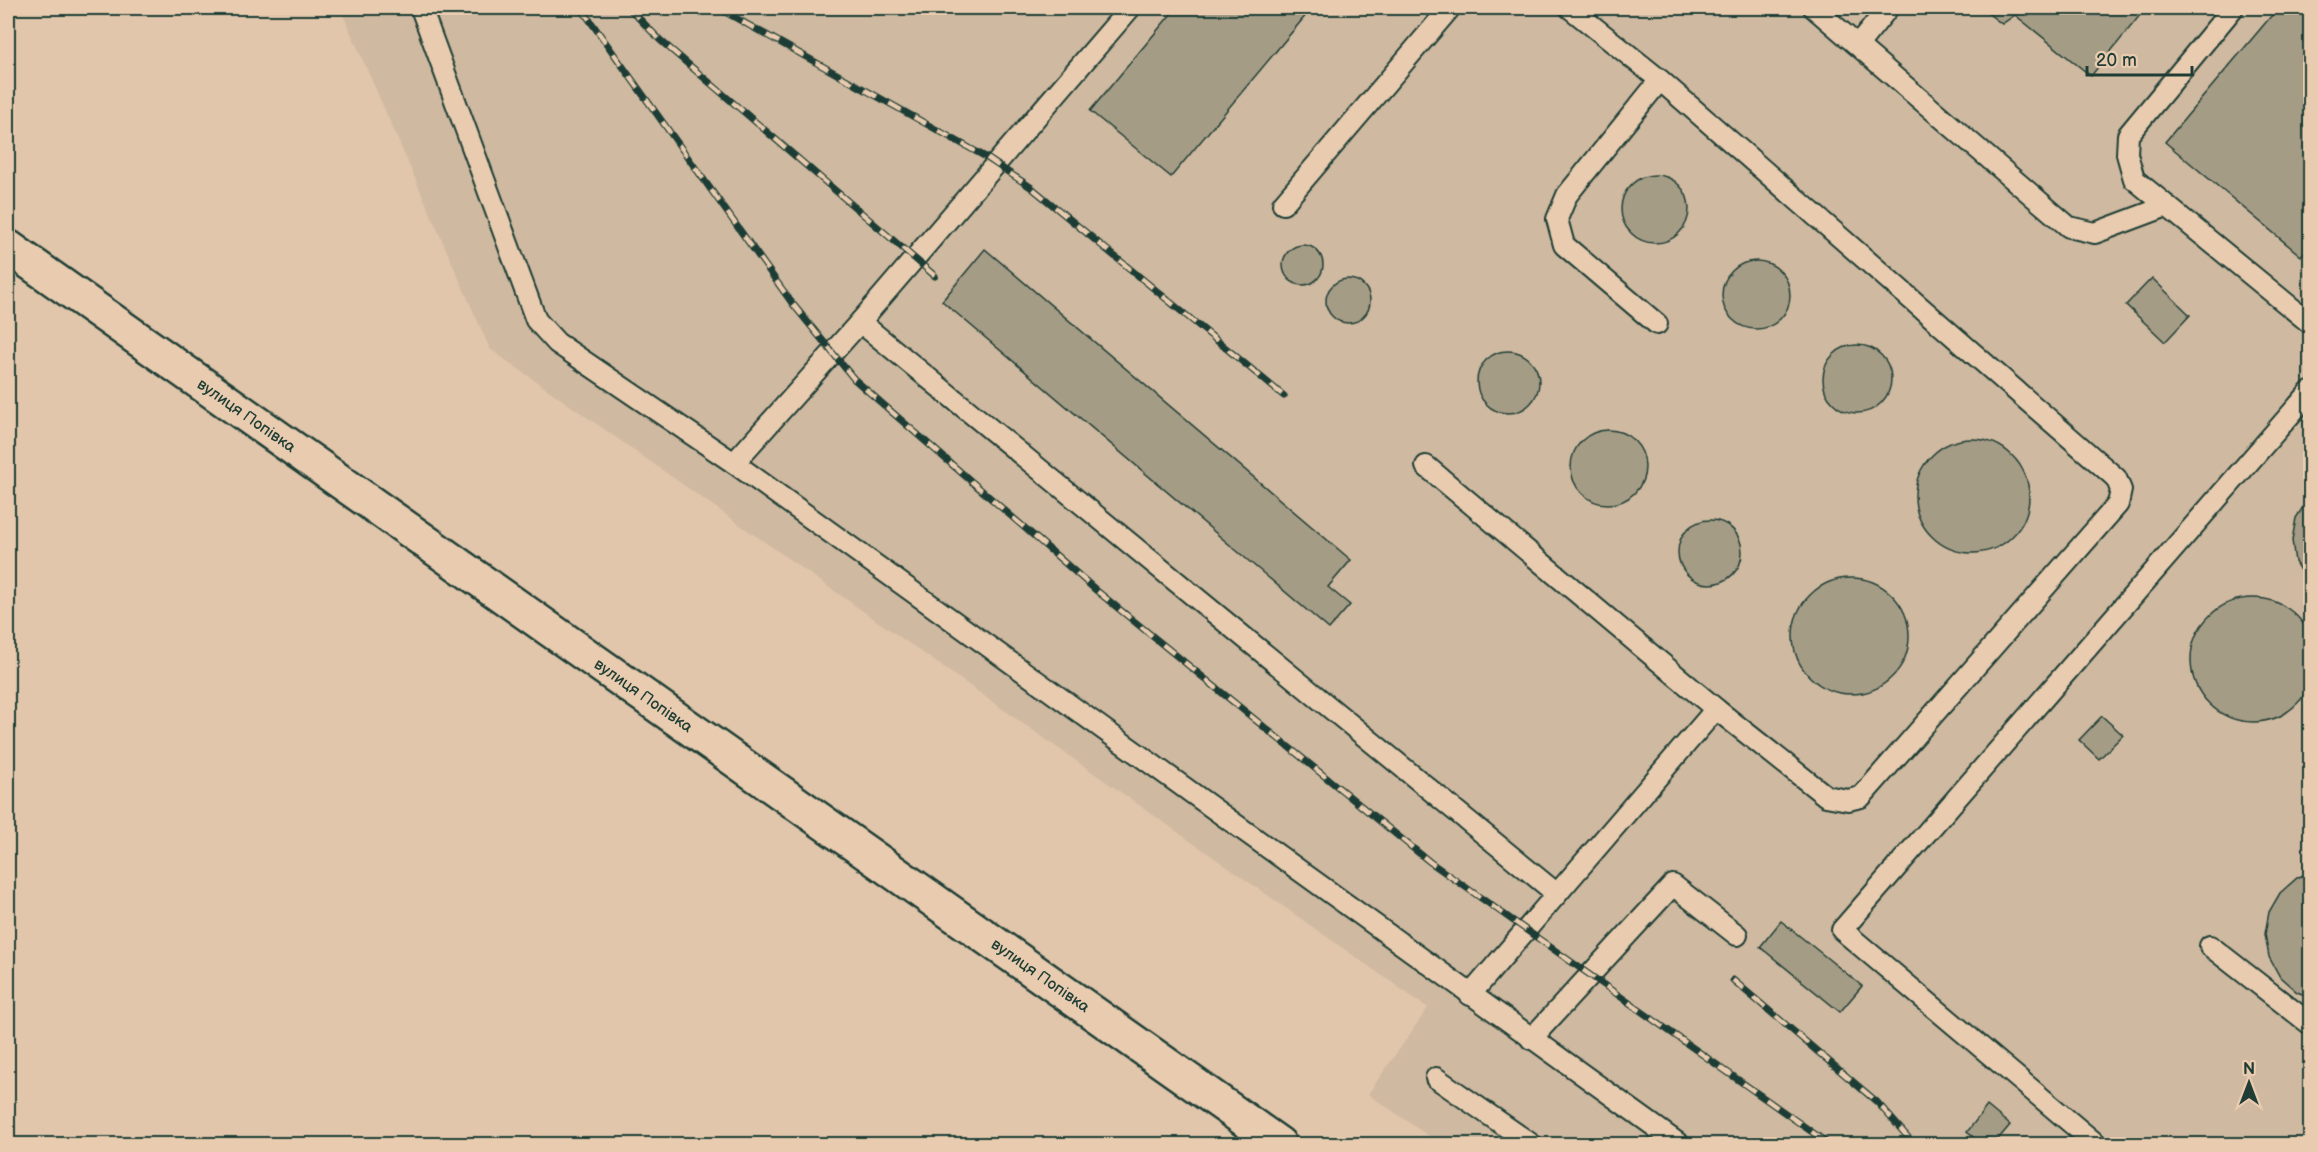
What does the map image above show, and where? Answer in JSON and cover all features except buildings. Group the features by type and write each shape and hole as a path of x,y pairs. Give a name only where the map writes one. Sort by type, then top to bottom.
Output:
{"main road":[{"name":"вулиця Попівка","path":"8,247 1279,1144"}],"lane":[{"path":"421,8 536,320 557,343 734,463 1679,1144"},
{"path":"734,463 860,322 1130,8"},
{"path":"1283,204 1450,8"},
{"path":"1426,466 1716,709 1826,796 1848,800 1861,797 2118,504 2121,490 2116,478 1660,80 1570,8"},
{"path":"1814,8 2069,227 2095,233 2167,206"},
{"path":"1858,45 1888,8"},
{"path":"2234,8 2128,135 2127,154 2134,179 2310,323"},
{"path":"1657,324 1564,245 1557,219 1567,195 1660,80"},
{"path":"860,322 1557,894"},
{"path":"2096,1144 1842,930 2310,392"},
{"path":"1470,995 1716,709"},
{"path":"1531,1039 1673,885 1737,935"},
{"path":"2210,945 2310,1024"},
{"path":"1437,1078 1531,1144"}],"shaded area":[{"path":"340,8 2310,8 2310,1144 1440,1144 1368,1094 1428,1008 490,349"}],"railway":[{"path":"581,8 792,303 854,379 1097,591 1430,862 1829,1144"},
{"path":"629,8 660,40 935,276"},
{"path":"718,8 984,156 1032,188 1284,396"},
{"path":"1733,980 1877,1102 1914,1144"}]}
